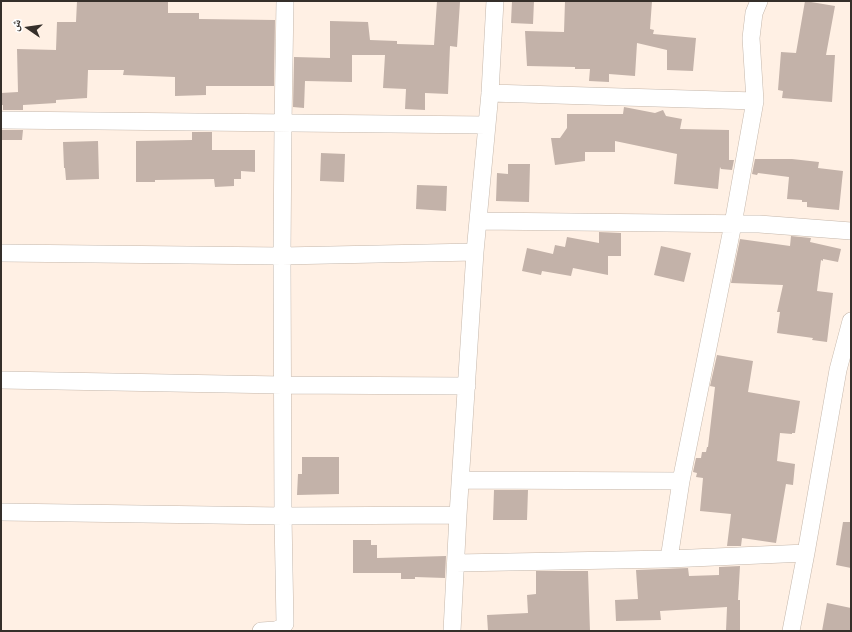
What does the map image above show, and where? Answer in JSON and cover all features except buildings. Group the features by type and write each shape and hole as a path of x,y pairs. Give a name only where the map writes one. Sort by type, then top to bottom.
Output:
{"street":[{"path":"261,631 276,630 285,624 282,256 285,1"},
{"path":"452,631 475,252 490,93 495,1"},
{"path":"669,559 681,481 733,224 755,101 751,38 754,13 758,1"},
{"path":"490,93 755,101"},
{"path":"1,120 283,124 487,124"},
{"path":"479,221 759,224 851,231"},
{"path":"1,253 282,256 475,252"},
{"path":"791,631 845,371 851,321"},
{"path":"1,380 282,385 467,386"},
{"path":"461,480 681,481"},
{"path":"1,512 283,516 458,515"},
{"path":"456,563 669,559 806,553"}]}
